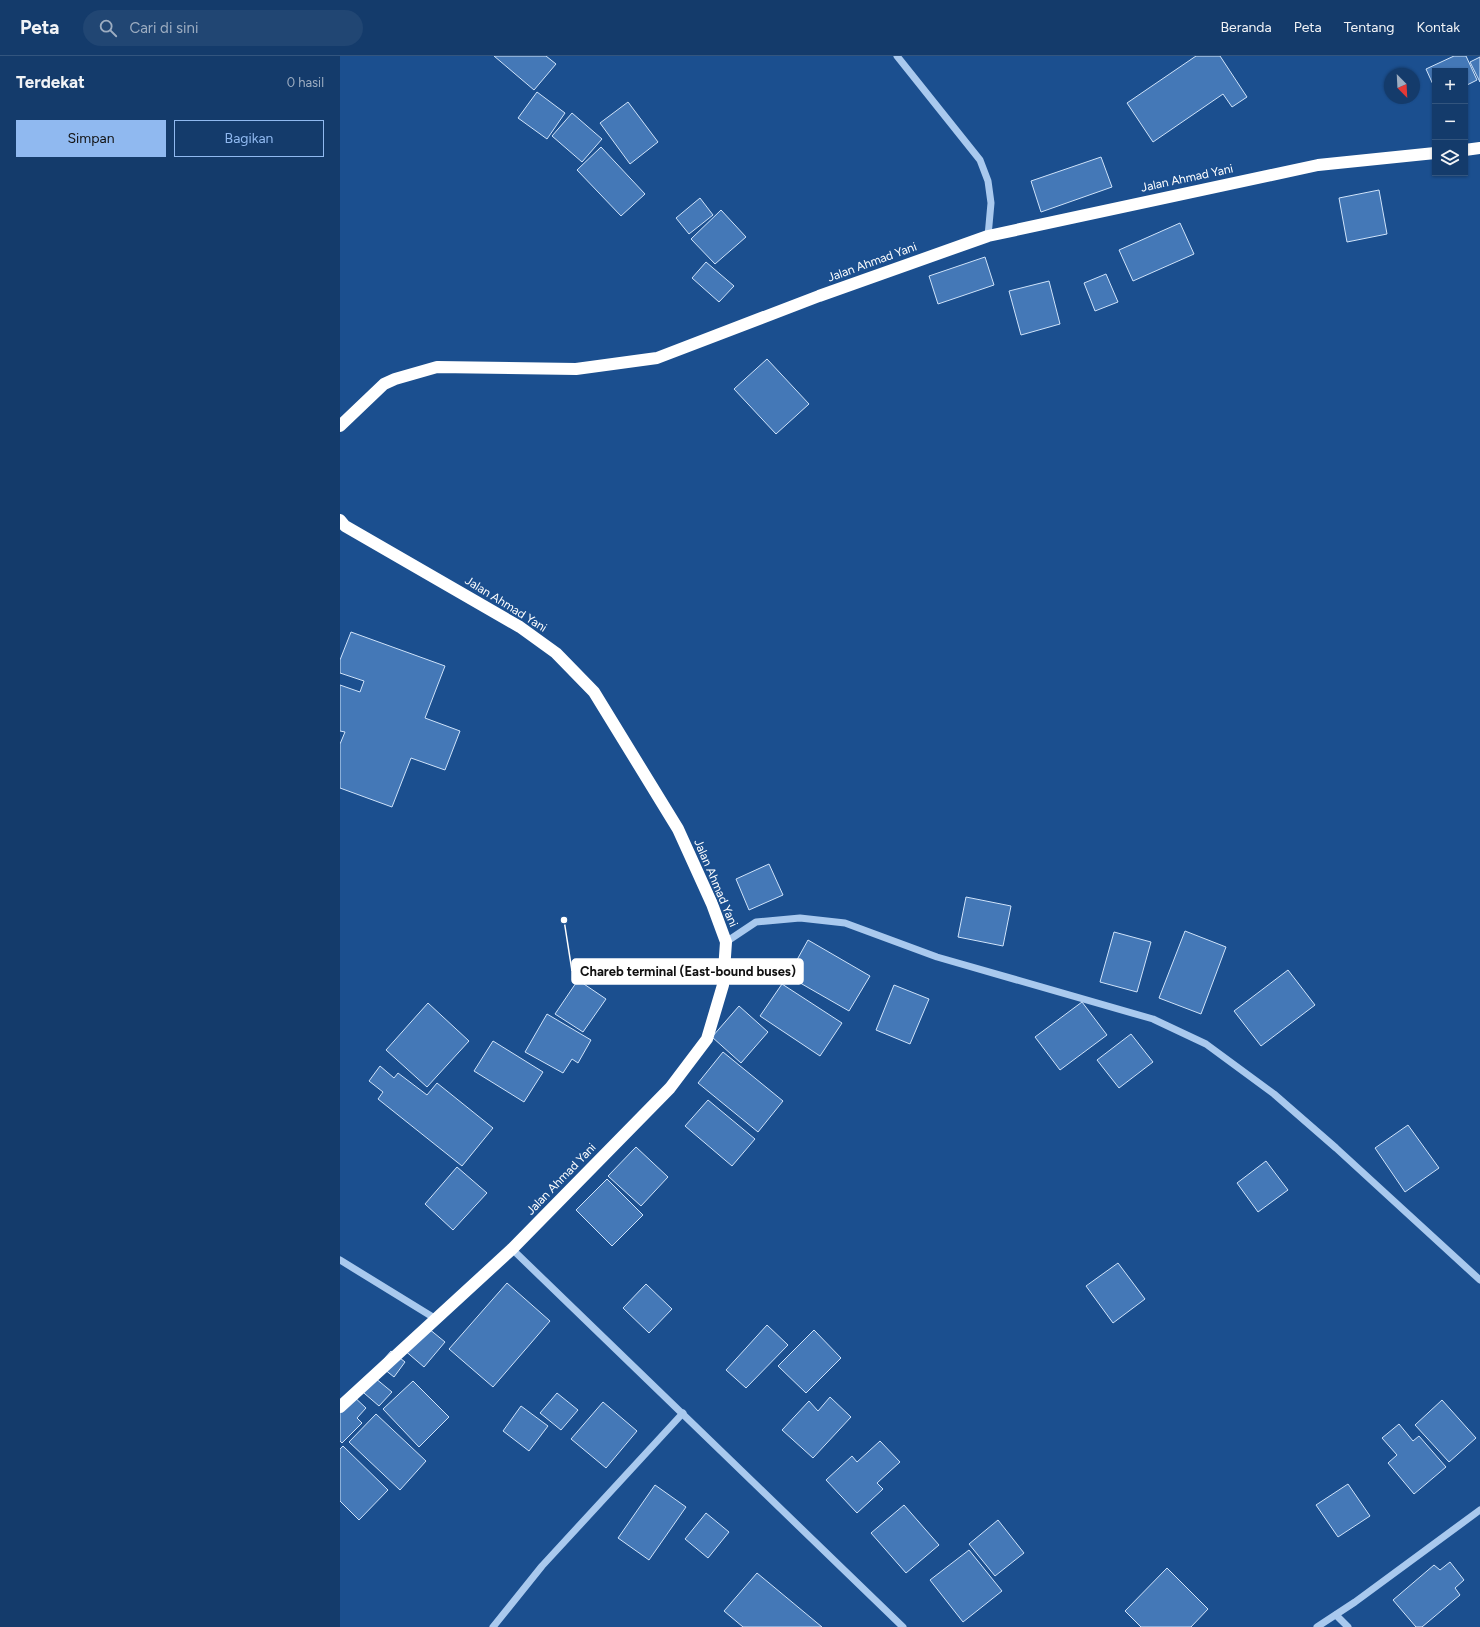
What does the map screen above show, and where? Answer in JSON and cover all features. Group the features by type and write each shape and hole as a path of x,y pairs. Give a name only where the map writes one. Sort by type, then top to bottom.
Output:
{"highway":[{"path":"1468,150 1480,148"},
{"name":"Jalan Ahmad Yani","path":"340,426 384,384 437,366 576,369 657,358 819,296 988,236 1318,165 1432,153"},
{"name":"Jalan Ahmad Yani","path":"340,520 345,526 520,627 556,653 594,692 678,829 712,904 726,942 724,985 707,1038 670,1088 512,1249 340,1407"}],"street":[{"path":"897,56 980,160 988,181 991,203 988,236"},
{"path":"726,942 756,922 800,918 845,924 937,957 1153,1019 1206,1044 1274,1094 1336,1148 1480,1280"},
{"path":"512,1249 683,1413 902,1627"},
{"path":"340,1260 436,1319"},
{"path":"493,1627 542,1566 683,1413"},
{"path":"1317,1627 1336,1615 1480,1510"},
{"path":"1336,1615 1348,1627"}],"building":[{"path":"494,56 546,56 556,64 534,90"},
{"path":"1196,56 1220,56 1247,97 1232,107 1223,94 1153,142 1127,103"},
{"path":"1454,56 1466,56 1477,80 1468,84 1468,68 1432,68 1432,82 1426,69"},
{"path":"1480,57 1480,82 1470,62"},
{"path":"537,92 565,113 547,139 518,118"},
{"path":"628,102 658,142 630,164 600,123"},
{"path":"572,113 602,139 582,162 552,136"},
{"path":"601,147 645,194 621,216 577,170"},
{"path":"1101,157 1112,187 1041,212 1031,181"},
{"path":"1379,190 1387,234 1347,242 1339,198"},
{"path":"700,198 713,215 689,234 676,218"},
{"path":"721,210 746,237 715,264 691,239"},
{"path":"1180,223 1194,254 1133,281 1119,250"},
{"path":"985,257 994,285 938,304 929,276"},
{"path":"706,262 734,286 719,302 692,278"},
{"path":"1106,274 1118,302 1095,311 1084,283"},
{"path":"1049,281 1060,324 1021,335 1009,291"},
{"path":"767,359 809,404 776,434 734,389"},
{"path":"351,632 445,666 425,718 460,731 445,770 411,758 392,807 340,788 340,744 345,732 340,731 340,685 360,692 364,681 340,673 340,660"},
{"path":"769,864 783,895 749,910 736,879"},
{"path":"966,897 1011,906 1003,946 958,937"},
{"path":"1185,931 1226,947 1201,1014 1159,998"},
{"path":"1114,932 1151,942 1137,992 1100,982"},
{"path":"808,940 870,976 849,1011 788,976"},
{"path":"1288,970 1315,1005 1261,1046 1234,1011"},
{"path":"578,980 606,999 583,1032 555,1014"},
{"path":"782,984 842,1023 820,1056 760,1016"},
{"path":"894,985 929,999 910,1044 876,1030"},
{"path":"1082,1002 1107,1035 1060,1070 1035,1037"},
{"path":"428,1003 469,1041 427,1087 386,1050"},
{"path":"739,1006 768,1032 741,1063 712,1037"},
{"path":"547,1014 591,1040 578,1063 572,1059 563,1073 525,1052"},
{"path":"1131,1034 1153,1062 1119,1088 1097,1060"},
{"path":"493,1041 543,1072 524,1102 474,1071"},
{"path":"723,1052 783,1101 758,1132 698,1083"},
{"path":"380,1066 394,1078 398,1073 427,1095 437,1083 493,1128 462,1166 378,1099 383,1092 369,1081"},
{"path":"708,1100 755,1139 732,1166 685,1126"},
{"path":"1408,1125 1439,1168 1405,1192 1375,1148"},
{"path":"636,1147 668,1177 641,1206 608,1176"},
{"path":"1266,1161 1288,1190 1258,1212 1237,1183"},
{"path":"457,1167 487,1193 453,1230 425,1204"},
{"path":"607,1179 643,1215 612,1246 576,1210"},
{"path":"1118,1263 1145,1299 1113,1323 1086,1286"},
{"path":"507,1283 550,1321 493,1387 449,1349"},
{"path":"646,1284 672,1309 649,1333 623,1308"},
{"path":"423,1324 445,1342 424,1367 403,1349"},
{"path":"767,1325 788,1345 746,1388 726,1370"},
{"path":"814,1330 841,1358 806,1393 778,1366"},
{"path":"391,1351 405,1362 394,1377 379,1365"},
{"path":"369,1373 392,1392 379,1406 357,1387"},
{"path":"413,1381 449,1417 419,1447 383,1409"},
{"path":"557,1393 578,1410 561,1430 540,1413"},
{"path":"351,1394 366,1408 357,1418 362,1423 342,1443 340,1441 340,1405"},
{"path":"830,1397 851,1417 813,1458 782,1430 809,1401 818,1411"},
{"path":"1442,1400 1476,1438 1449,1462 1415,1425"},
{"path":"603,1402 637,1431 606,1468 571,1439"},
{"path":"521,1406 548,1426 529,1451 503,1431"},
{"path":"376,1414 426,1461 400,1490 349,1442"},
{"path":"1399,1424 1413,1441 1419,1436 1446,1467 1414,1494 1388,1463 1397,1455 1382,1438"},
{"path":"880,1441 900,1462 877,1483 883,1489 857,1513 826,1480 852,1456 857,1462"},
{"path":"343,1446 388,1490 359,1520 340,1501 340,1449"},
{"path":"1348,1484 1370,1516 1338,1537 1316,1505"},
{"path":"655,1485 686,1507 649,1560 618,1538"},
{"path":"904,1505 939,1545 906,1573 871,1533"},
{"path":"706,1513 729,1532 708,1558 685,1539"},
{"path":"998,1520 1024,1553 995,1576 969,1544"},
{"path":"969,1550 1002,1591 963,1622 930,1580"},
{"path":"1450,1562 1464,1580 1455,1588 1460,1595 1422,1627 1416,1627 1393,1600 1434,1565 1440,1570"},
{"path":"1167,1568 1208,1609 1191,1627 1141,1627 1125,1611"},
{"path":"757,1573 822,1627 743,1627 724,1611"}],"place":[{"name":"Chareb terminal (East-bound buses)","path":"564,920"}]}
